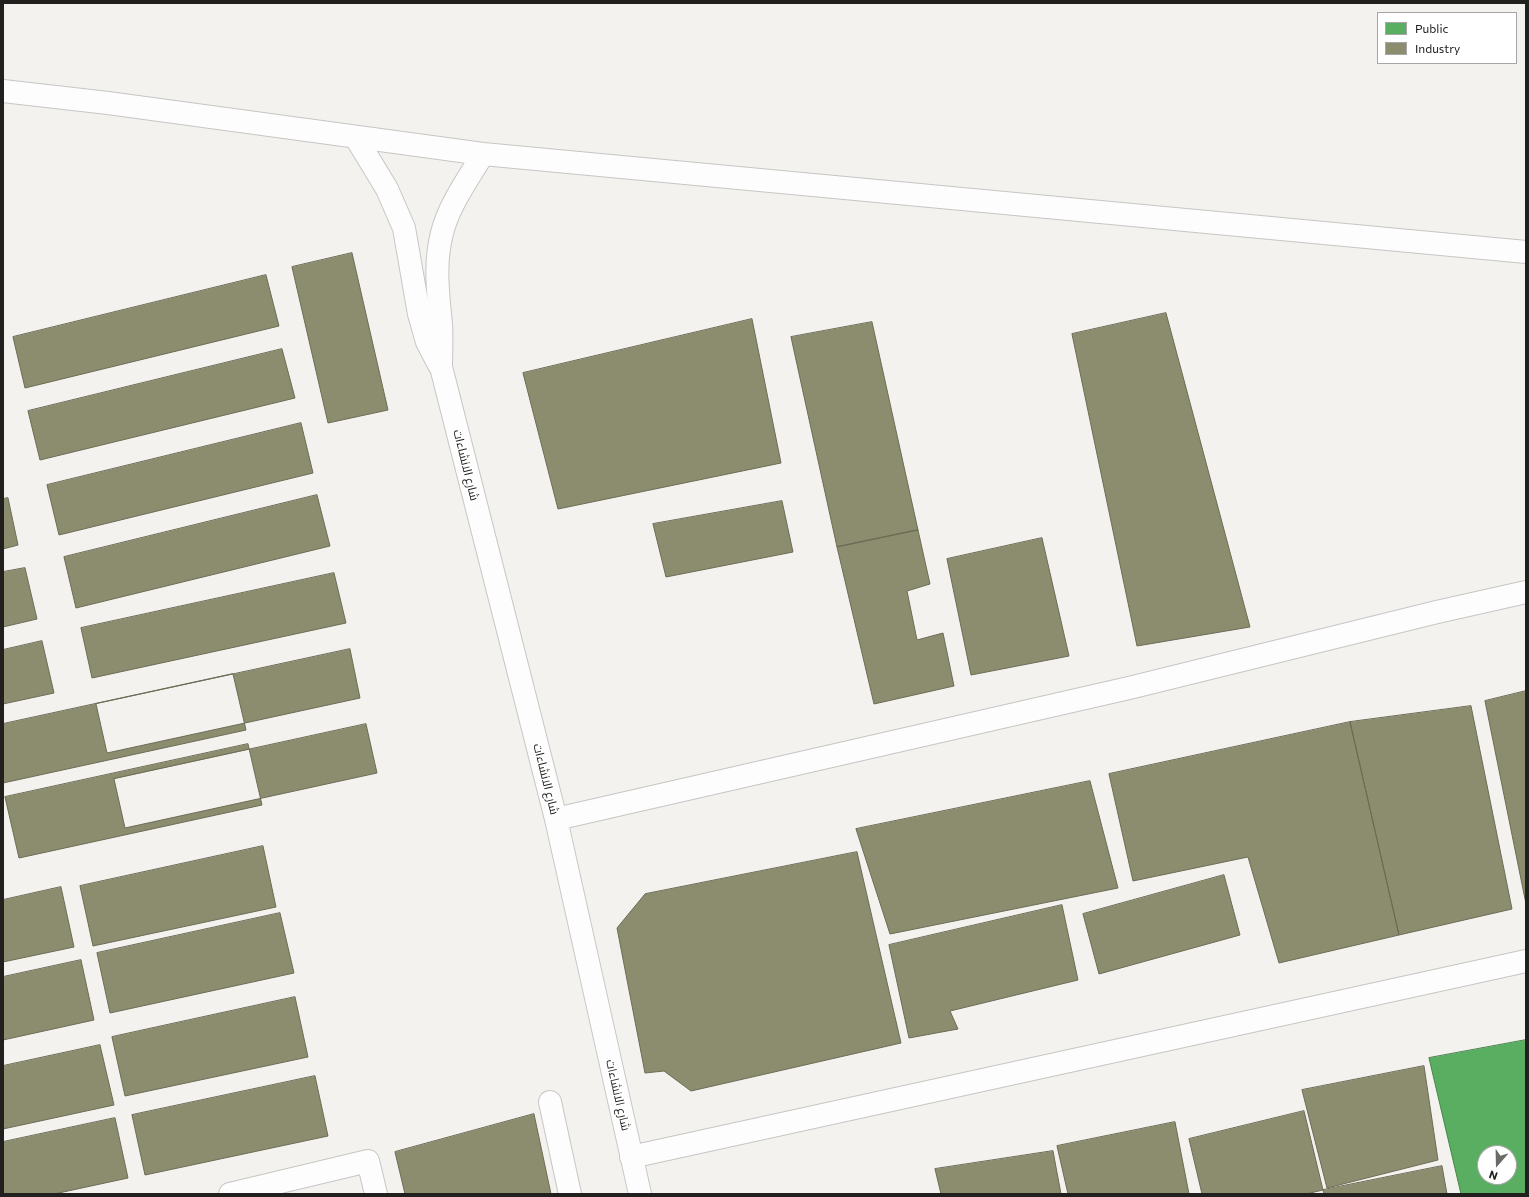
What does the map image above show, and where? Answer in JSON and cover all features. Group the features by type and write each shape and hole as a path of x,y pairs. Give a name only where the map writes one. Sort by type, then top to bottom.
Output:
{"street":[{"path":"3,91 108,103 356,138 483,154 1526,252"},
{"name":"شارع الانشاءات","path":"356,138 387,189 404,228 419,314 427,342 441,367"},
{"name":"شارع الانشاءات","path":"483,154 451,208 442,232 437,257 437,282 441,326 441,367 556,819 640,1194"},
{"path":"556,819 1129,688 1437,612 1526,592"},
{"path":"631,1157 1526,961"},
{"path":"550,1102 570,1194"},
{"path":"230,1194 305,1185 368,1161 376,1194"}],"building: Public":[{"path":"1526,1040 1526,1194 1461,1194 1429,1058"}],"building: Industry":[{"path":"352,253 388,410 328,423 292,267"},
{"path":"266,275 279,326 25,388 13,337"},
{"path":"1166,313 1250,627 1137,646 1072,334"},
{"path":"752,319 781,463 558,509 523,373"},
{"path":"872,322 918,530 837,547 791,337"},
{"path":"282,349 295,398 40,460 28,411"},
{"path":"301,423 313,473 59,535 47,485"},
{"path":"317,495 330,546 76,608 64,557"},
{"path":"8,498 18,545 3,549 3,499"},
{"path":"782,501 793,552 666,577 653,524"},
{"path":"918,530 930,584 907,591 917,640 943,633 954,686 874,704 837,547"},
{"path":"1042,538 1069,656 971,675 947,559"},
{"path":"25,568 37,619 3,627 3,572"},
{"path":"334,573 346,623 92,678 81,628"},
{"path":"42,641 54,693 3,704 3,650"},
{"path":"350,649 360,698 107,753 96,704"},
{"path":"233,674 246,730 3,783 3,724"},
{"path":"1526,691 1526,904 1485,701"},
{"path":"1471,706 1512,909 1399,935 1350,722"},
{"path":"1350,722 1399,935 1279,963 1248,857 1133,881 1109,774"},
{"path":"366,724 377,773 125,828 114,779"},
{"path":"248,744 262,805 19,858 5,797"},
{"path":"1090,781 1118,888 890,934 856,829"},
{"path":"263,846 276,907 93,946 80,886"},
{"path":"857,852 901,1043 691,1091 664,1071 645,1073 617,928 645,894"},
{"path":"1224,875 1240,935 1099,974 1083,914"},
{"path":"61,887 74,947 3,962 3,900"},
{"path":"1062,905 1078,980 950,1011 958,1029 909,1038 889,945"},
{"path":"280,913 294,973 110,1013 97,953"},
{"path":"81,960 94,1020 3,1040 3,977"},
{"path":"295,997 308,1057 125,1096 112,1037"},
{"path":"100,1045 114,1105 3,1129 3,1066"},
{"path":"1424,1066 1438,1160 1327,1188 1302,1090"},
{"path":"315,1076 328,1136 145,1175 132,1115"},
{"path":"1304,1111 1323,1190 1306,1194 1202,1194 1189,1139"},
{"path":"534,1114 551,1194 405,1194 395,1152"},
{"path":"115,1118 128,1178 54,1194 3,1194 3,1142"},
{"path":"1175,1122 1189,1194 1068,1194 1057,1146"},
{"path":"1053,1151 1061,1194 941,1194 935,1169"},
{"path":"1442,1166 1447,1194 1324,1194 1323,1190"}]}
